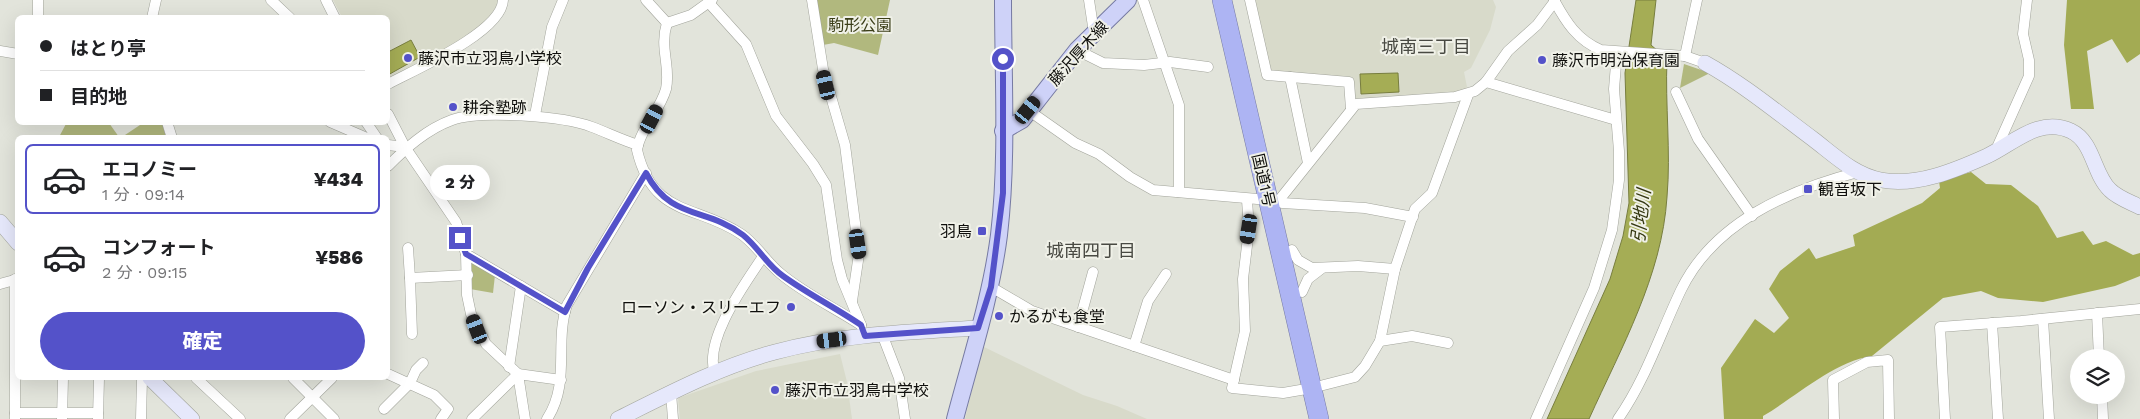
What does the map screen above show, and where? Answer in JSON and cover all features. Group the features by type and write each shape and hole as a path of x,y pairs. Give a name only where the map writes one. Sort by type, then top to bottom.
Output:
{"highway":[{"name":"国道1号","path":"1222,0 1302,292 1318,387 1319,419"},
{"name":"国道1号","path":"1234,0 1318,387 1331,419"}],"main road":[{"path":"955,419 978,328 991,287 1003,193 1003,0"},
{"name":"藤沢厚木線","path":"1003,131 1022,120 1077,50 1128,0"}],"street":[{"path":"38,0 38,15"},
{"path":"153,15 156,0"},
{"path":"271,0 287,15"},
{"path":"326,0 334,15"},
{"path":"390,83 479,34 499,12 503,0"},
{"path":"535,115 552,27 563,0"},
{"path":"646,0 666,23"},
{"path":"812,0 825,77 845,146 860,254 852,301"},
{"path":"1089,0 1094,33"},
{"path":"1143,0 1157,37 1162,62 1179,105 1179,192"},
{"path":"1250,0 1267,75 1349,82 1351,109"},
{"path":"1685,56 1697,0"},
{"path":"1995,152 2030,76 2029,60 2023,34 2027,0"},
{"path":"1277,201 1356,104 1414,101 1468,95 1486,82 1508,51 1537,25 1554,1 1577,36 1589,45 1601,50 1685,56 1704,62 1858,172 1880,180 1901,182 1954,169 1995,152 2026,132 2043,127 2058,127 2071,131 2085,145 2110,190 2140,207"},
{"path":"666,23 691,15 711,2 746,44 776,116 813,164 826,185 838,260 863,330"},
{"path":"666,23 662,40 666,68 666,88 659,106 638,145 640,161 646,173 670,203 732,228 753,245 762,258 782,276 863,330 882,334 978,328"},
{"path":"1077,50 1103,64 1144,65 1162,62 1208,66"},
{"path":"0,51 15,54"},
{"path":"1536,419 1594,288 1612,230 1619,180 1619,151 1614,89 1617,52"},
{"path":"1290,77 1308,163"},
{"path":"1486,82 1616,120"},
{"path":"1676,92 1698,139 1752,216"},
{"path":"1247,200 1249,229 1243,279 1246,331 1232,388 1283,393 1318,387 1355,377 1380,341 1395,270 1416,208 1432,193 1468,95"},
{"path":"1028,110 1076,143 1099,154 1130,177 1154,190 1247,200 1365,208 1413,217"},
{"path":"390,164 405,147 450,121 464,117 535,115 592,127 608,135 638,145"},
{"path":"390,118 405,147 456,222 466,254 467,295 477,329 486,344 518,374 561,380"},
{"path":"337,125 360,135"},
{"path":"390,146 405,147"},
{"path":"1618,419 1634,396 1692,271 1718,241 1752,216 1796,190 1858,172"},
{"path":"547,419 556,406 561,380 565,312 588,268 646,173"},
{"path":"0,222 15,240"},
{"path":"408,248 412,334"},
{"path":"1292,250 1298,260 1305,266 1322,269 1358,266 1395,270"},
{"path":"466,254 565,312"},
{"path":"715,374 713,368 720,328 741,289 762,258"},
{"path":"1302,292 1308,279 1322,269"},
{"path":"1078,328 1093,272"},
{"path":"1134,346 1148,300 1166,274"},
{"path":"410,278 468,275"},
{"path":"0,284 15,279"},
{"path":"509,367 521,286"},
{"path":"991,287 1032,312 1234,380"},
{"path":"1945,419 1940,327 2140,309"},
{"path":"2097,313 2099,349"},
{"path":"2042,319 2049,419"},
{"path":"1992,323 1998,419"},
{"path":"618,419 670,393 773,352 863,330"},
{"path":"882,334 899,378 905,419"},
{"path":"1380,341 1412,336 1448,343"},
{"path":"1834,419 1833,380 1858,365 1888,360 1889,419"},
{"path":"384,409 410,383 422,363"},
{"path":"472,419 518,374"},
{"path":"518,374 525,419"},
{"path":"390,375 434,395 446,406 446,415 441,419"},
{"path":"15,380 15,416 98,416 99,380"},
{"path":"62,416 63,380"},
{"path":"141,419 142,380"},
{"path":"152,380 192,419"},
{"path":"198,380 240,419"},
{"path":"294,380 334,419"},
{"path":"290,419 330,380"},
{"path":"670,393 673,419"},
{"path":"2102,404 2103,419"}],"shaded area":[{"name":"藤沢市立羽鳥小学校","path":"333,0 500,0 496,10 469,37 390,79 390,15 341,15"},
{"path":"1255,0 1493,0 1496,7 1490,30 1471,68 1464,72 1467,87 1463,91 1435,97 1354,102 1353,78 1312,78 1269,72"},
{"path":"2067,0 2140,0 2140,54 2127,63 2112,39 2087,51 2094,109 2071,109 2064,45"},
{"path":"1971,172 1986,184 2011,185 2038,206 2057,238 2083,231 2093,245 2106,241 2133,255 2140,253 2140,276 2115,286 2043,302 1998,298 1981,291 1943,298 1872,356 1858,359 1829,372 1763,416 1763,419 1724,419 1721,368 1755,319 1774,333 1789,318 1769,289 1780,271 1809,248 1816,259 1855,246 1853,235 1922,203 1940,188 1939,181"},
{"path":"982,346 1083,395 1117,406 1147,419 965,419"},
{"name":"藤沢市立羽鳥中学校","path":"840,354 847,382 852,419 680,419 678,398 756,371"}],"green space":[{"name":"駒形公園","path":"816,0 890,0 878,55 834,43 823,45"},
{"path":"1684,64 1710,73 1680,88"},
{"path":"65,125 110,125 118,135 60,135"},
{"path":"140,125 163,125 165,135 125,135"},
{"path":"469,260 495,275 493,293 470,289"}],"water":[{"name":"引地川","path":"1636,0 1656,0 1651,45 1667,59 1668,180 1664,226 1649,283 1589,419 1547,419 1610,279 1623,236 1629,203 1625,73"},
{"path":"411,40 420,57 390,74 390,51"},
{"path":"1398,73 1399,92 1361,94 1360,74"}],"place":[{"name":"藤沢市立羽鳥小学校","path":"408,58"},
{"name":"藤沢市明治保育園","path":"1542,60"},
{"name":"耕余塾跡","path":"453,107"},
{"name":"観音坂下","path":"1808,189"},
{"name":"羽鳥","path":"982,231"},
{"name":"ローソン・スリーエフ","path":"791,307"},
{"name":"かるがも食堂","path":"999,316"},
{"name":"藤沢市立羽鳥中学校","path":"775,390"}],"district":[{"name":"城南三丁目","path":"1426,47"},
{"name":"城南四丁目","path":"1091,251"}],"route":[{"path":"460,238 466,254 565,312 588,268 646,173 661,195 670,203 683,210 717,221 744,236 771,267 782,276 861,325 865,336 978,328 991,287 999,237 1003,193 1003,59"}]}
